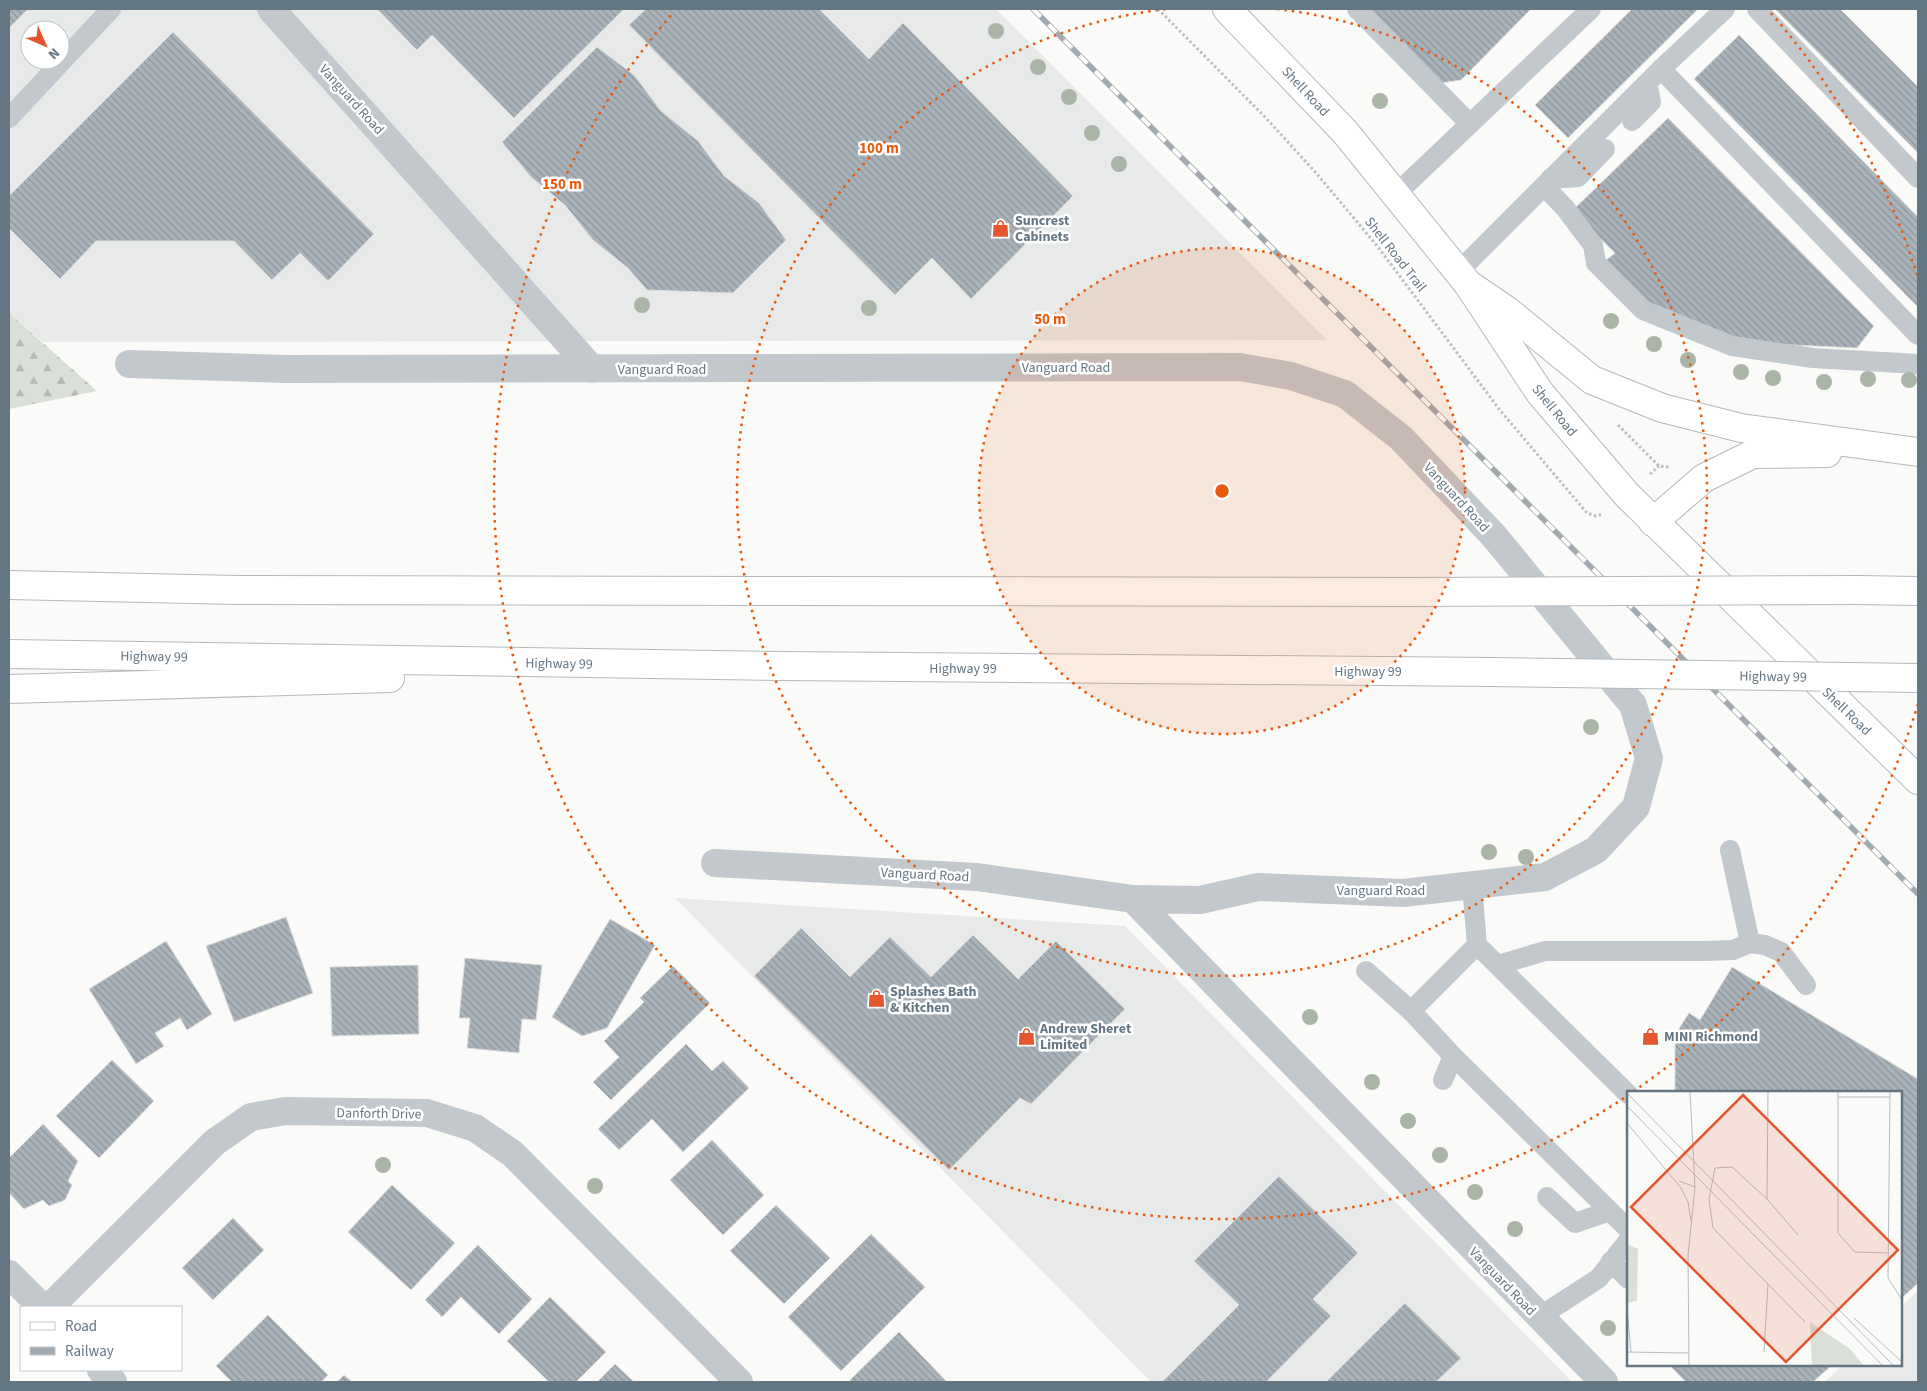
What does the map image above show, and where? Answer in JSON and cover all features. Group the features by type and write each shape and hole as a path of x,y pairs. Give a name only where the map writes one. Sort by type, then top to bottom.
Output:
{"main road":[{"name":"Shell Road","path":"1227,9 1344,132 1463,278 1540,393 1627,495 1918,780"},
{"path":"1463,278 1509,312 1592,380 1662,408 1741,428 1918,452"},
{"path":"1653,522 1704,478 1753,454 1918,452"},
{"path":"9,576 238,590"},
{"path":"9,585 238,590 1918,591"},
{"name":"Highway 99","path":"9,654 783,666 1918,678"},
{"path":"9,689 783,666"}],"street":[{"name":"Vanguard Road","path":"271,9 592,369"},
{"name":"Vanguard Road","path":"130,364 285,369 1240,367 1291,376 1345,394 1401,438 1494,536 1633,704 1649,758 1636,807 1596,850 1545,877 1403,893 1258,888 1200,900 1133,899 977,877 715,863"},
{"name":"Vanguard Road","path":"1133,899 1538,1317 1604,1382"},
{"name":"Danforth Drive","path":"51,1306 215,1142 251,1117 285,1111 427,1113 475,1128 513,1154 739,1382"},
{"path":"9,1274 41,1306"},
{"path":"103,1371 113,1382"}],"lane":[{"path":"9,118 112,9"},
{"path":"1357,9 1470,124"},
{"path":"1395,195 1591,9"},
{"path":"1463,278 1547,183 1654,76 1725,9"},
{"path":"1756,9 1918,178"},
{"path":"1632,121 1651,102 1654,76"},
{"path":"1654,76 1918,335"},
{"path":"1547,183 1578,177 1605,149"},
{"path":"1547,183 1593,245 1596,263 1642,310 1732,346 1813,358 1918,364"},
{"path":"1730,850 1750,943"},
{"path":"1472,885 1477,945 1627,1093"},
{"path":"1498,965 1545,951 1733,950 1750,943 1765,945 1781,952 1806,985"},
{"path":"1411,1011 1477,945"},
{"path":"1366,970 1411,1011 1453,1056 1627,1229"},
{"path":"1443,1080 1453,1056"},
{"path":"1547,1197 1574,1223 1610,1211"},
{"path":"1538,1317 1599,1278 1610,1261 1627,1242"},
{"path":"1610,1261 1627,1278"}],"path":[{"name":"Shell Road Trail","path":"1158,9 1266,118 1317,174 1378,247 1499,409 1587,512 1596,516 1607,513"},
{"path":"1612,418 1659,466 1649,475"}],"shaded area":[{"path":"9,9 996,9 1327,340 43,342 9,313"},
{"path":"675,898 1125,926 1572,1382 1151,1382"},
{"path":"1918,1290 1918,1382 1825,1382 1842,1366 1902,1366 1902,1306"}],"green space":[{"path":"9,313 97,391 9,409"}],"building":[{"path":"9,9 28,9 9,28"},
{"path":"377,9 624,9 514,118 432,35 417,50"},
{"path":"646,9 819,9 869,59 903,23 1073,196 971,299 932,258 895,295 629,25"},
{"path":"1364,9 1531,9 1461,80 1441,83"},
{"path":"1632,9 1698,9 1568,138 1535,105"},
{"path":"1775,9 1840,9 1918,87 1918,153"},
{"path":"173,32 374,234 328,281 300,253 272,280 234,241 96,241 60,279 9,228 9,196"},
{"path":"1739,35 1918,217 1918,307 1694,79"},
{"path":"597,47 634,75 661,111 698,141 724,176 759,203 786,240 733,293 647,290 628,268 593,240 565,205 531,177 502,142"},
{"path":"1668,118 1874,326 1857,348 1750,343 1649,308 1604,262 1615,253 1572,211"},
{"path":"286,917 313,993 234,1022 206,946"},
{"path":"610,919 655,945 607,1028 582,1036 552,1017"},
{"path":"801,928 850,977 890,937 931,977 973,935 1018,979 1056,941 1125,1009 1031,1104 1020,1098 949,1170 754,976"},
{"path":"166,941 212,1014 187,1030 180,1018 155,1033 164,1046 136,1064 89,989"},
{"path":"465,958 542,965 536,1020 522,1019 519,1053 467,1048 470,1018 459,1018"},
{"path":"418,965 419,1034 332,1036 330,967"},
{"path":"673,966 710,1003 611,1100 593,1082 619,1057 604,1041 644,1002 640,998"},
{"path":"1732,967 1918,1079 1918,1283 1902,1298 1902,1091 1675,1091 1675,1035 1689,1013 1700,1020"},
{"path":"686,1044 712,1071 723,1061 749,1088 683,1152 652,1119 619,1150 598,1129"},
{"path":"112,1060 154,1101 99,1158 56,1116"},
{"path":"43,1124 78,1161 68,1181 72,1185 65,1200 49,1206 43,1200 24,1209 9,1193 9,1158"},
{"path":"712,1140 764,1195 723,1235 670,1180"},
{"path":"1279,1176 1358,1253 1313,1299 1331,1316 1266,1382 1162,1382 1239,1305 1194,1261"},
{"path":"392,1185 455,1243 411,1290 348,1232"},
{"path":"776,1205 830,1258 784,1304 730,1251"},
{"path":"233,1218 264,1250 213,1300 182,1268"},
{"path":"871,1234 925,1287 841,1371 788,1317"},
{"path":"478,1245 532,1299 499,1334 461,1297 442,1317 425,1300"},
{"path":"550,1297 606,1352 576,1382 549,1382 507,1341"},
{"path":"1405,1303 1461,1358 1436,1382 1326,1382"},
{"path":"268,1315 328,1375 321,1382 232,1382 216,1366"},
{"path":"899,1332 947,1382 852,1382 850,1380"},
{"path":"615,1364 634,1382 597,1382"},
{"path":"1670,1366 1831,1366 1813,1382 1686,1382"},
{"path":"344,1375 352,1382 337,1382"}],"railway":[{"path":"1033,9 1918,894"}],"place":[{"name":"Suncrest Cabinets","path":"1001,228"},
{"name":"Splashes Bath & Kitchen","path":"876,999"},
{"name":"Andrew Sheret Limited","path":"1026,1036"},
{"name":"MINI Richmond","path":"1650,1036"}]}
